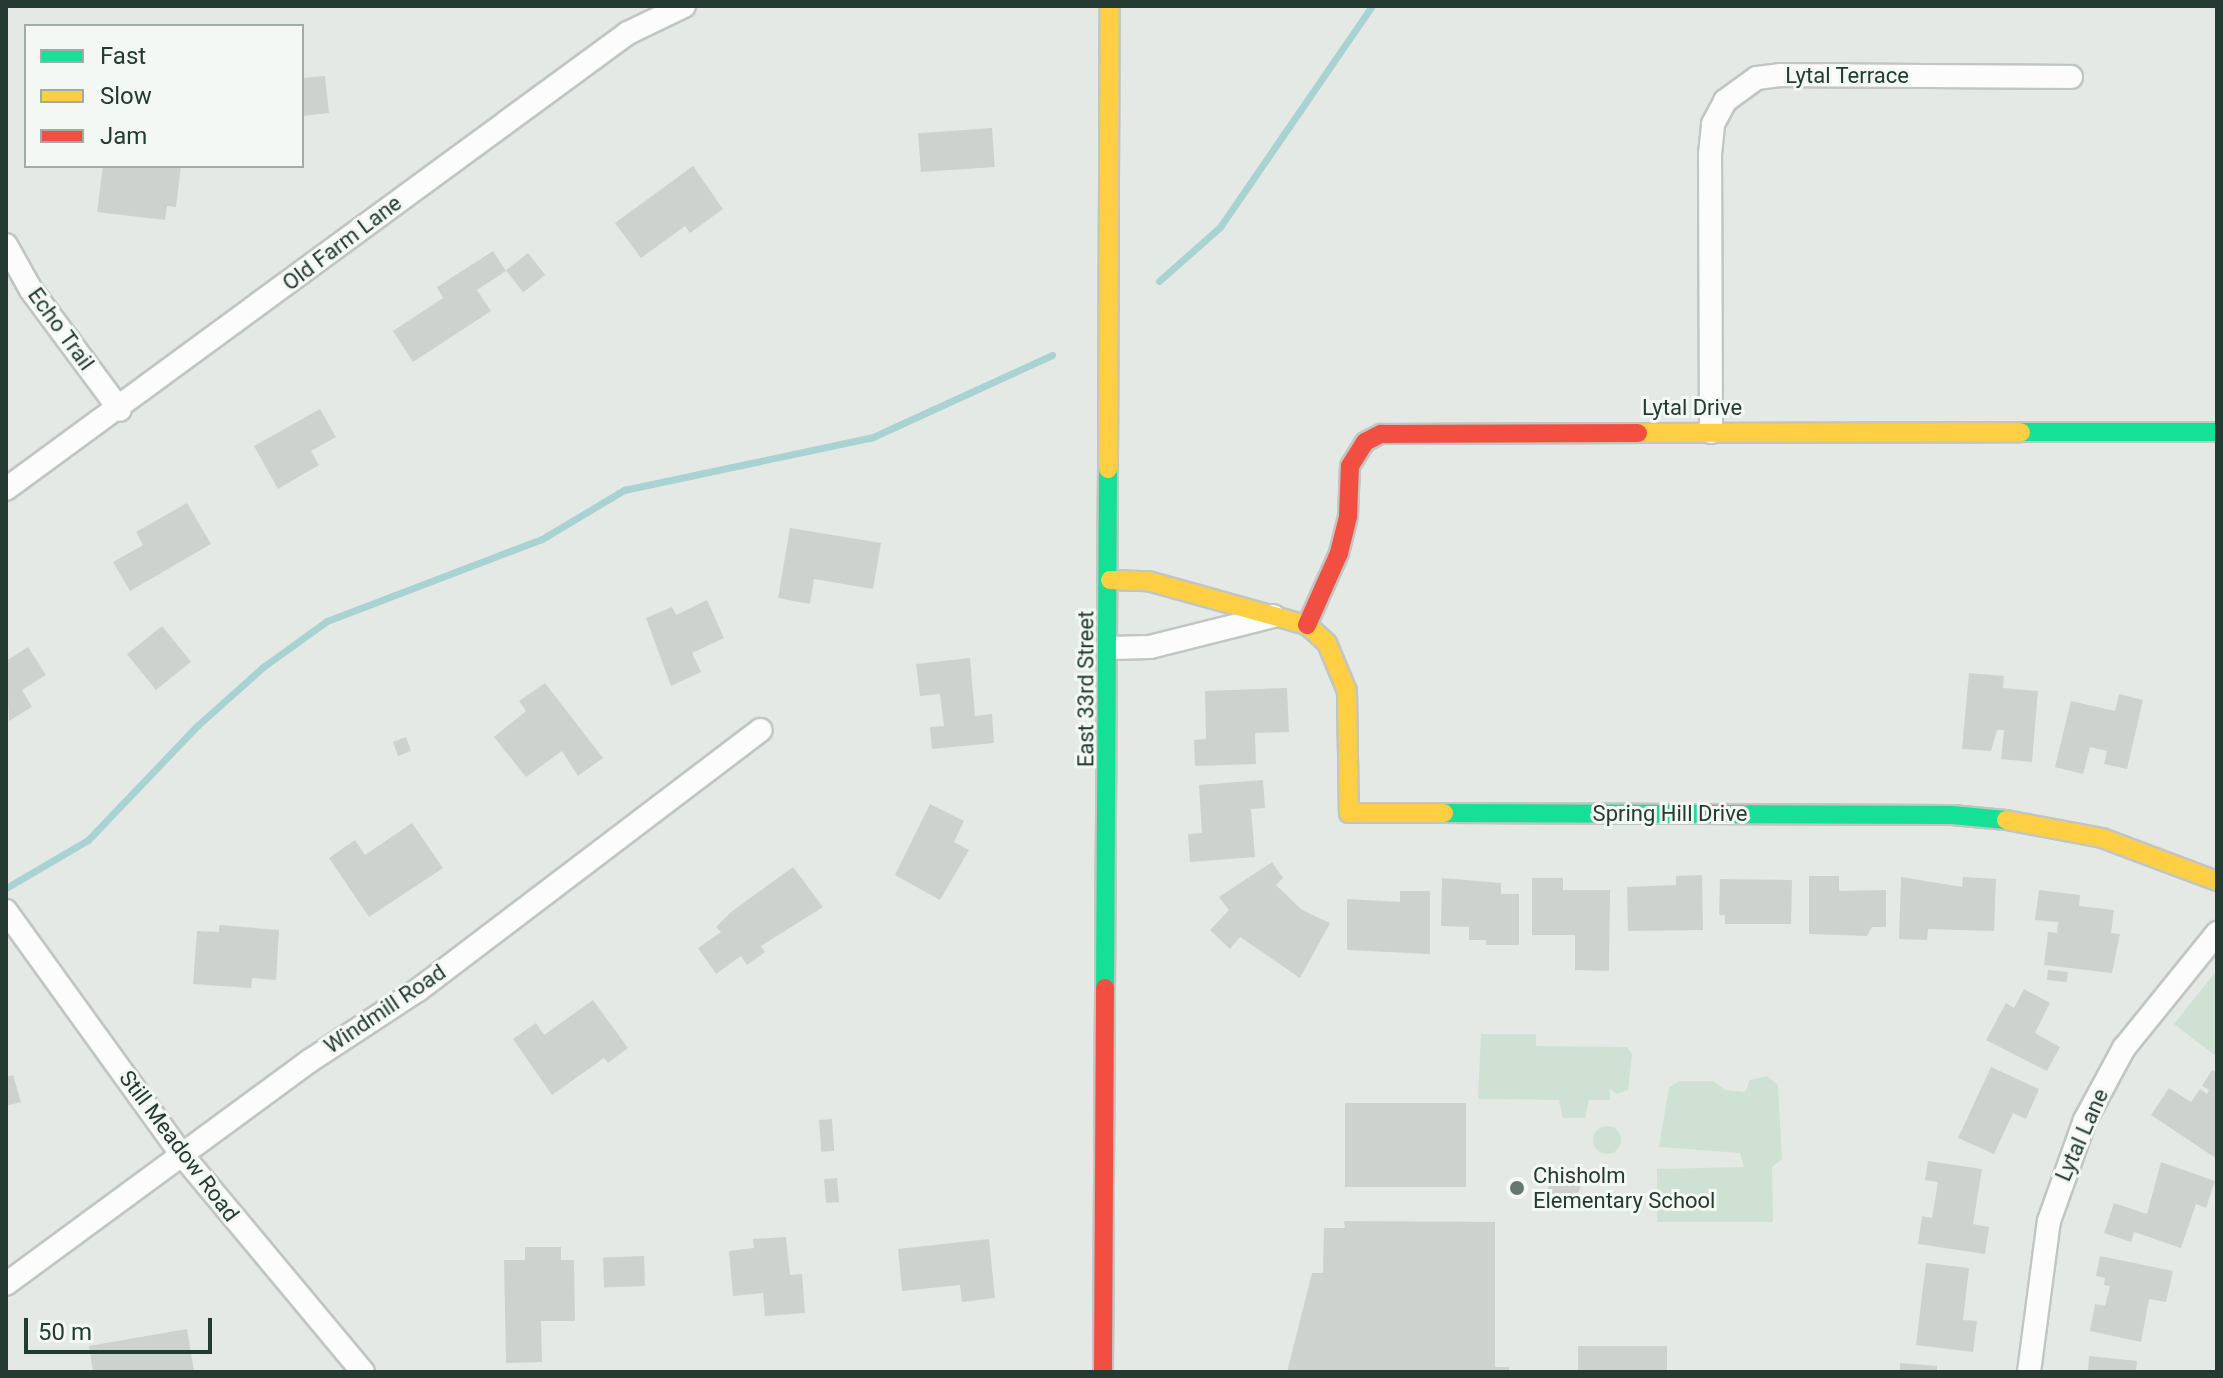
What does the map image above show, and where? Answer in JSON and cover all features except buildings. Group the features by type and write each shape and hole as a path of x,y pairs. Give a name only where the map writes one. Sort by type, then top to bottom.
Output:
{"street":[{"name":"Old Farm Lane","path":"6,489 120,410 501,124 628,33 684,6"},
{"name":"East 33rd Street","path":"1103,1372 1110,648 1110,6"},
{"name":"Lytal Terrace","path":"1711,432 1710,154 1713,124 1725,101 1757,78 1780,75 2071,77"},
{"name":"Echo Trail","path":"6,245 31,290 120,410"},
{"name":"Lytal Drive","path":"1307,625 1339,553 1348,516 1350,466 1373,438 1404,430 2217,432"},
{"path":"1110,580 1148,581 1307,625"},
{"path":"1110,648 1161,645 1274,615"},
{"name":"Spring Hill Drive","path":"1307,625 1327,643 1347,691 1349,813 1952,815 2019,821 2102,838 2217,881"},
{"name":"Windmill Road","path":"6,1284 311,1060 418,990 761,730"},
{"name":"Still Meadow Road","path":"6,911 183,1156 363,1372"},
{"name":"Lytal Lane","path":"2029,1372 2049,1221 2085,1120 2124,1048 2217,933"}],"green space":[{"path":"2217,970 2217,1057 2174,1024"},
{"path":"1481,1034 1536,1034 1536,1046 1627,1047 1632,1054 1628,1090 1617,1094 1610,1089 1610,1100 1589,1100 1585,1118 1563,1118 1559,1100 1478,1099"},
{"path":"1767,1076 1778,1085 1782,1159 1772,1167 1773,1222 1657,1222 1657,1169 1744,1167 1740,1153 1659,1147 1669,1087 1680,1081 1713,1081 1725,1090 1745,1092 1750,1080"},
{"path":"1607,1126 1617,1130 1621,1140 1617,1150 1607,1154 1597,1150 1593,1140 1597,1130"}],"waterway":[{"path":"1159,281 1220,227 1372,6"},
{"path":"6,888 88,840 197,726 263,667 327,621 542,539 624,490 873,437 1052,355"}],"traffic: fast":[{"path":"2021,432 2217,432"},
{"path":"1105,988 1108,469"},
{"path":"1444,813 1952,815 2006,820"}],"traffic: slow":[{"path":"1108,469 1110,6"},
{"path":"1638,433 2021,432"},
{"path":"1110,580 1148,581 1307,625 1327,643 1347,691 1349,813 1444,813"},
{"path":"2006,820 2102,838 2217,881"}],"traffic: jam":[{"path":"1307,625 1339,553 1348,516 1350,466 1365,442 1381,434 1638,433"},
{"path":"1103,1372 1105,988"}],"place":[{"name":"Chisholm Elementary School","path":"1517,1188"}]}
